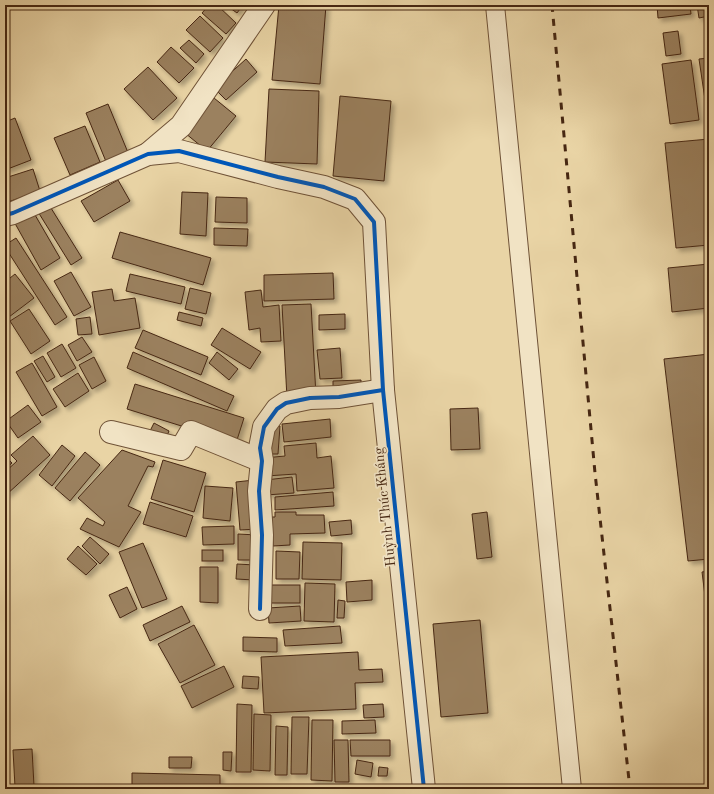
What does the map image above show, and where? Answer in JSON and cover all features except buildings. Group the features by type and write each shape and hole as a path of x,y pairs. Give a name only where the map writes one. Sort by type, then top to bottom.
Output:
{"street":[{"path":"5,215 20,210 148,154 181,126 264,5"},
{"name":"Huỳnh Thúc Kháng","path":"148,154 179,151 278,177 324,187 355,199 374,222 383,390 424,789"},
{"path":"260,609 262,535 259,491 262,460 260,448 264,427 277,409 286,403 310,398 339,397 383,390"},
{"path":"112,432 181,449 191,432 262,460"}],"lane":[{"path":"495,5 572,789"}],"railway":[{"path":"552,5 595,473 630,789"}],"cycle path":[{"path":"5,215 13,213 148,154 179,151 278,177 324,187 355,199 374,222 383,390 424,789"},
{"path":"260,609 262,535 259,491 262,461 260,448 264,427 277,409 286,403 310,398 339,397 383,390"}]}
